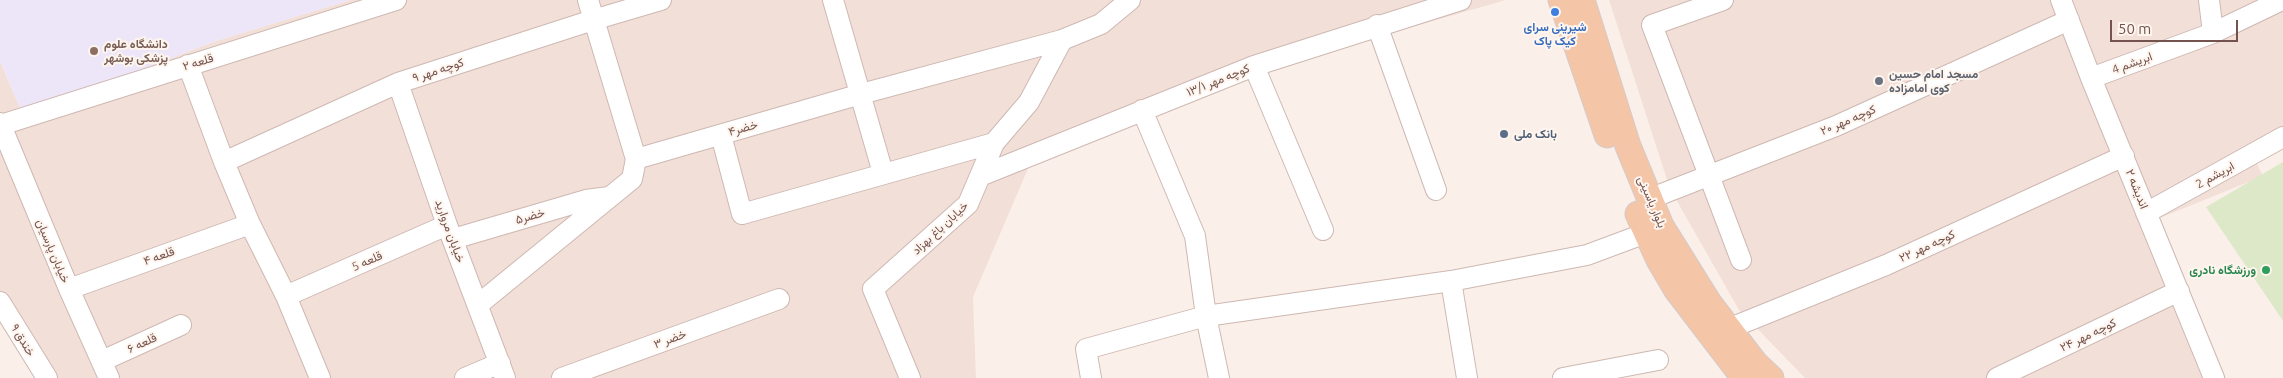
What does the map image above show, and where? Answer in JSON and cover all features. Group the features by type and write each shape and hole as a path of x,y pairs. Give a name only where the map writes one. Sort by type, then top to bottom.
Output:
{"main road":[{"name":"بلوار یاسینی","path":"1561,0 1613,152 1646,233 1676,289 1744,378"},
{"name":"بلوار یاسینی","path":"1582,0 1628,146 1661,226 1680,259 1728,329 1771,378"}],"street":[{"name":"قلعه ۲","path":"0,124 396,0"},
{"path":"479,304 632,179 636,159 588,0"},
{"name":"کوچه مهر ۹","path":"224,162 398,83 661,0"},
{"path":"833,0 883,173"},
{"path":"1062,40 1101,24 1130,0"},
{"name":"کوچه مهر ۱۳/۱","path":"980,176 1254,66 1377,25 1461,0"},
{"path":"1722,0 1652,25 1741,260"},
{"name":"اندیشه ۲","path":"2061,0 2214,378"},
{"path":"2209,0 2213,33"},
{"path":"2281,0 2283,5"},
{"name":"ابریشم 4","path":"2091,78 2213,33 2281,0"},
{"name":"کوچه مهر ۲۰","path":"1649,200 1836,126 2070,20"},
{"path":"1377,25 1436,190"},
{"name":"خضر۴","path":"636,159 861,94 1062,40"},
{"name":"خیابان باغ بهزاد","path":"910,378 872,289 968,204 994,143 1029,102 1062,40"},
{"path":"188,65 224,162 250,224 286,296 315,377"},
{"path":"1254,66 1323,230"},
{"name":"خیابان مروارید","path":"398,83 450,232 503,370"},
{"path":"1142,110 1195,236 1206,316 1219,378"},
{"name":"خیابان پارسیان","path":"0,124 69,289 106,370"},
{"path":"721,135 742,214 994,143"},
{"name":"ابریشم 2","path":"2146,213 2283,137"},
{"name":"کوچه مهر ۲۲","path":"1728,329 1886,264 2124,156"},
{"name":"خضر۵","path":"450,232 586,200 609,198"},
{"name":"قلعه ۴","path":"69,289 250,224"},
{"name":"قلعه 5","path":"286,296 450,232"},
{"path":"1091,378 1086,349 1206,316 1451,281 1588,254 1646,233"},
{"path":"1451,281 1467,378"},
{"name":"کوچه مهر ۲۴","path":"1997,378 2179,291"},
{"name":"خضر ۳","path":"562,378 779,299"},
{"name":"خندق ۹","path":"0,302 46,378"},
{"name":"قلعه ۶","path":"106,370 181,325"},
{"path":"1563,378 1658,360"},
{"path":"465,378 503,370"}],"shaded area":[{"name":"دانشگاه علوم پزشکی بوشهر","path":"0,0 350,0 213,42 23,115 0,61"},
{"path":"350,0 1506,0 1161,99 1039,143 973,297 976,378 37,378 0,317 0,61 23,115 213,42"},
{"path":"1609,0 2283,0 2283,149 2257,164 2263,176 2160,218 2226,378 1805,378 1739,310 1670,189"}],"green space":[{"name":"ورزشگاه نادری","path":"2283,162 2283,321 2206,207"}],"place":[{"name":"شیرینی سرای کیک پاک","path":"1555,12"},
{"name":"دانشگاه علوم پزشکی بوشهر","path":"94,51"},
{"name":"مسجد امام حسین کوی امامزاده","path":"1879,81"},
{"name":"بانک ملی","path":"1504,134"},
{"name":"ورزشگاه نادری","path":"2266,270"}]}
